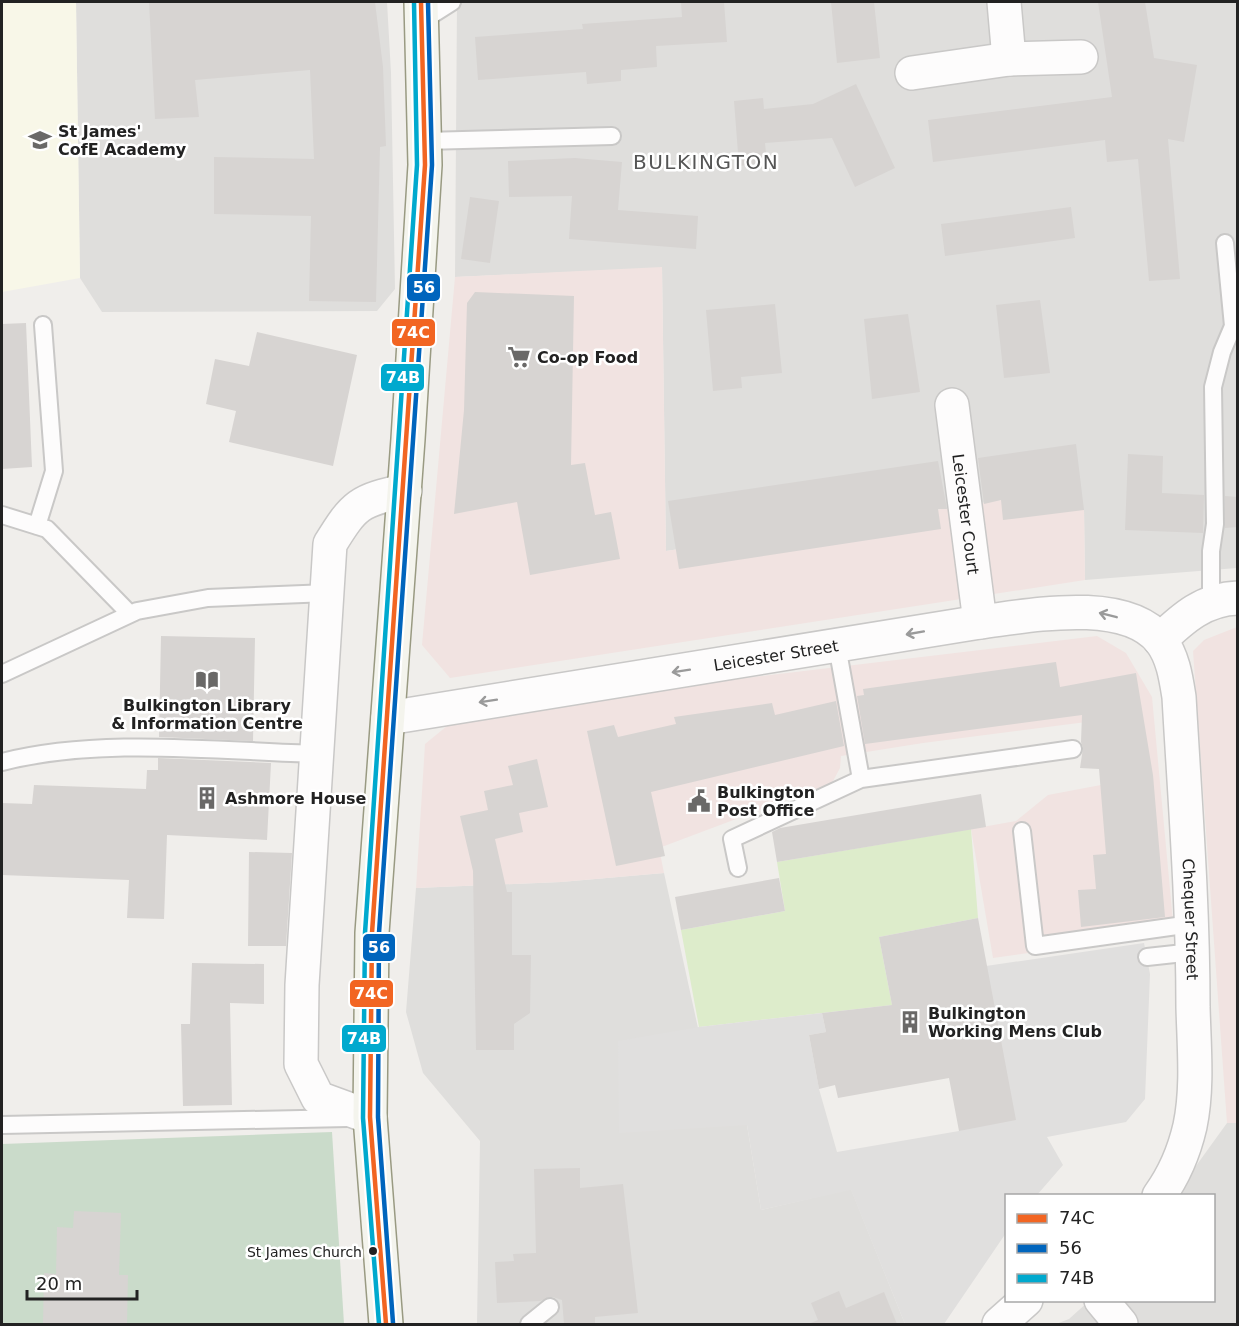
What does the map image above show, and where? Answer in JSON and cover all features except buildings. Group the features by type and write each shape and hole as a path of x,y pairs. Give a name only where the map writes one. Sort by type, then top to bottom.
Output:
{"main road":[{"path":"386,1324 370,1117 372,933 405,491 425,141 421,11"}],"street":[{"path":"1004,2 1009,60"},
{"path":"912,73 1009,60 1082,57"},
{"name":"Leicester Court","path":"952,405 980,622"},
{"path":"370,1117 318,1098 301,1064 302,985 330,544 349,513 371,498 405,491"},
{"path":"1160,640 1183,618 1224,600"},
{"name":"Leicester Street","path":"388,718 980,622 1077,611 1097,612 1144,628 1160,640"},
{"name":"Chequer Street","path":"1160,640 1169,656 1179,697 1192,938 1194,1081 1190,1123 1182,1157 1172,1178 1160,1194"},
{"path":"999,1324 1024,1302"},
{"path":"1103,1302 1121,1324"}],"lane":[{"path":"421,11 452,2"},
{"path":"425,141 612,136"},
{"path":"1224,600 1211,551 1215,524 1213,387 1222,352 1233,326 1225,243"},
{"path":"37,526 54,471 43,325"},
{"path":"2,515 47,529 130,614"},
{"path":"2,674 130,614 159,606 208,598 327,593"},
{"path":"837,646 861,779"},
{"path":"2,762 37,753 140,749 317,754"},
{"path":"738,868 732,839 861,779 1073,749"},
{"path":"1022,831 1035,946 1192,938"},
{"path":"1147,957 1192,938"},
{"path":"2,1125 370,1117"},
{"path":"529,1324 550,1307"}],"shaded area":[{"name":"St James' CofE Academy","path":"2,2 76,2 80,278 2,292"},
{"path":"76,2 387,2 391,73 395,289 377,311 102,312 80,278"},
{"path":"457,2 1237,2 1237,568 1085,580 1084,510 1001,500 666,551 662,268 455,277"},
{"path":"662,267 666,551 1001,500 1084,510 1085,580 450,678 422,645 455,277"},
{"path":"1237,627 1238,1123 1227,1123 1193,651 1204,640"},
{"path":"1097,636 1126,653 1152,697 1174,932 993,958 971,829 1016,821 1048,795 1106,784 1102,720 841,756 840,768 832,783 659,848 664,873 561,882 416,888 425,744 447,726 587,697"},
{"path":"664,873 698,1028 747,1125 761,1210 851,1189 905,1324 477,1324 480,1141 423,1073 406,1012 416,888 561,882"},
{"path":"1144,943 1150,974 1145,1099 1126,1122 1047,1137 1063,1165 1038,1194 1005,1194 1005,1234 944,1324 905,1324 851,1190 761,1210 747,1125 619,1133 618,1041 699,1027 822,1013 826,1032 809,1035 819,1089 837,1152 959,1131 986,966"},
{"path":"1227,1123 1237,1123 1237,1324 1056,1324 1069,1319 1088,1302 1215,1302 1215,1194 1176,1194"}],"green space":[{"path":"971,829 978,918 879,937 892,1005 699,1027 681,930 785,911 777,862"},
{"path":"332,1132 344,1324 2,1324 2,1144"}],"transit line":[{"name":"74B","path":"379,1324 363,1118 365,933 417,165 414,2"},
{"name":"74C","path":"386,1324 370,1117 372,933 425,165 421,2"},
{"name":"56","path":"393,1323 378,1117 379,933 432,165 428,2"}],"place":[{"name":"St James' CofE Academy","path":"40,140"},
{"name":"Co-op Food","path":"519,357"},
{"name":"Bulkington Library & Information Centre","path":"207,680"},
{"name":"Ashmore House","path":"207,798"},
{"name":"Bulkington Post Office","path":"699,801"},
{"name":"Bulkington Working Mens Club","path":"910,1022"},
{"name":"St James Church","path":"373,1251"}],"district":[{"name":"BULKINGTON","path":"706,162"}]}
